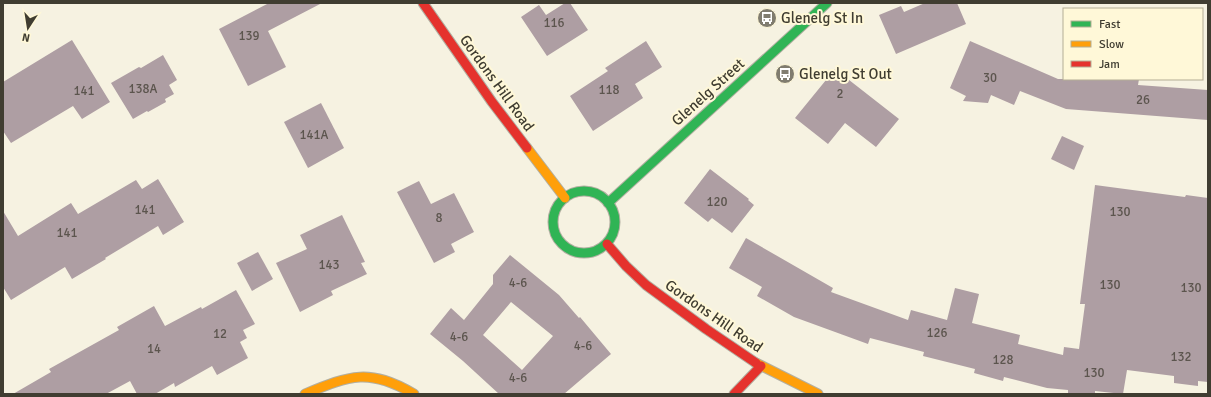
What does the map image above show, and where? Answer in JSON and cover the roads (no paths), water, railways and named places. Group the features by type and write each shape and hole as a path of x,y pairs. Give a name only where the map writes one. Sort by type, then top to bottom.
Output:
{"main road":[{"name":"Gordons Hill Road","path":"423,3 492,102 565,198"},
{"name":"Glenelg Street","path":"608,202 827,3"},
{"path":"587,191 606,199 612,207 615,216 613,236 607,244 598,250 588,253 577,253 567,248 559,241 554,231 553,221 555,210 565,198 568,195 577,192 587,191"},
{"name":"Gordons Hill Road","path":"607,244 626,266 646,285 706,329 761,366 818,394"},
{"path":"734,394 761,366"},
{"path":"305,394 338,380 360,376 378,377 394,382 414,394"}],"place":[{"name":"Glenelg St In","path":"767,18"},
{"name":"Glenelg St Out","path":"785,74"}]}
